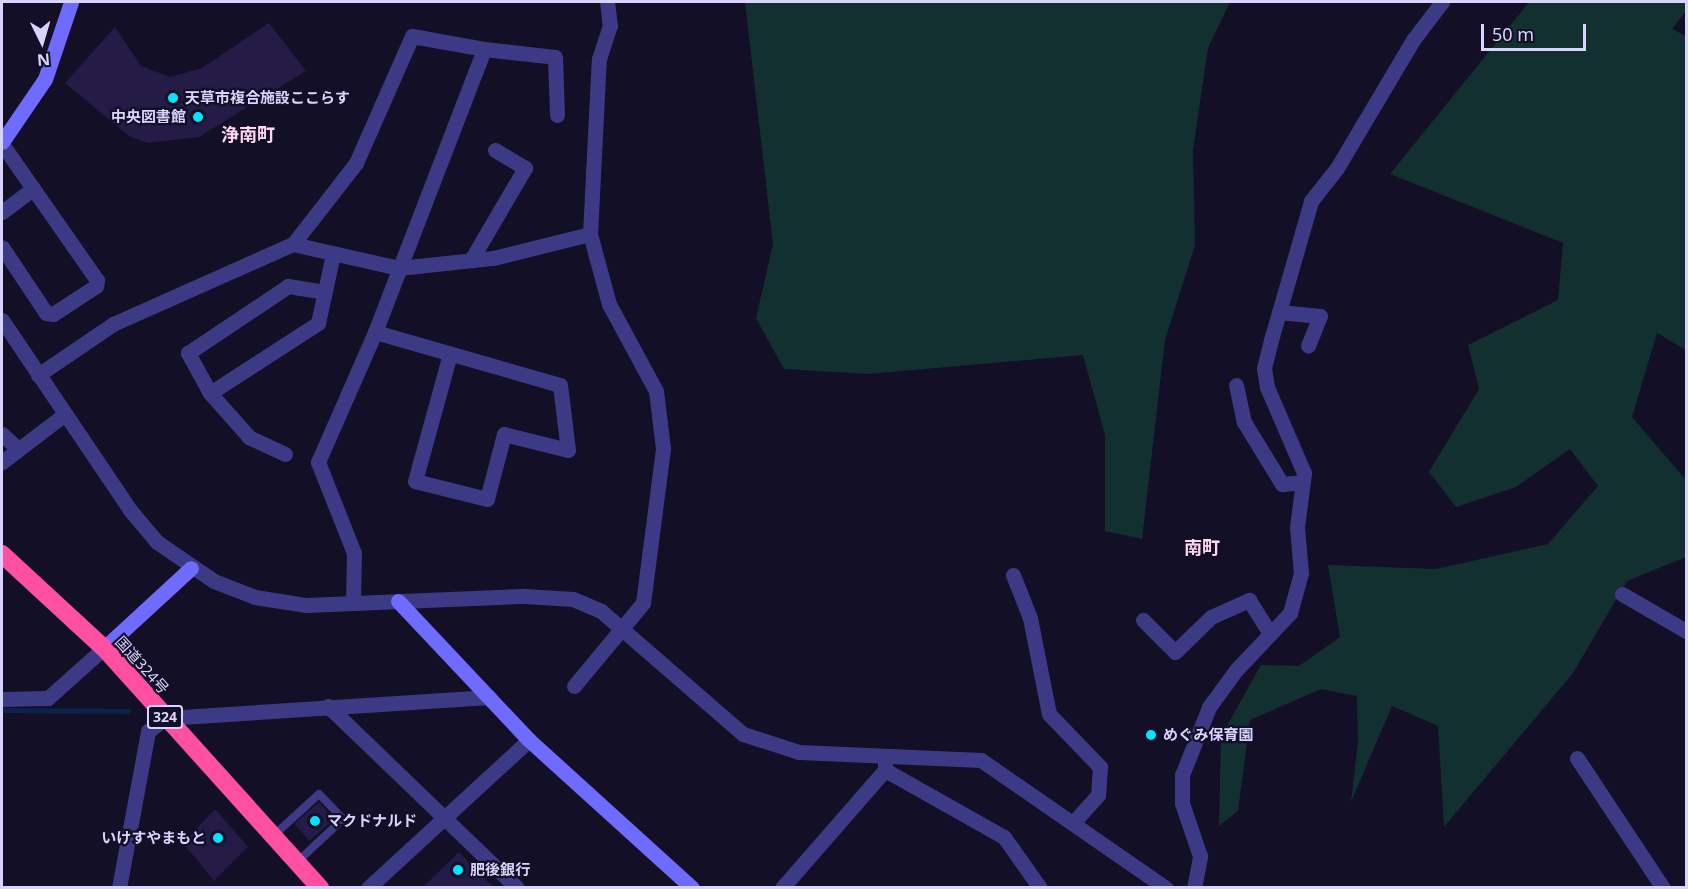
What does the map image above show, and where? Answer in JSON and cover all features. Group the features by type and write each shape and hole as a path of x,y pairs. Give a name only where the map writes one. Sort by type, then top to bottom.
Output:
{"highway":[{"name":"国道324号","path":"2,554 104,648 320,888"}],"street":[{"path":"2,247 46,313 53,314 96,286 97,280 2,143 45,79 71,2"},
{"path":"574,686 643,603 663,448 656,391 609,304 590,234 599,59 610,26 607,2"},
{"path":"1194,888 1200,856 1182,802 1182,776 1209,707 1290,613 1301,573 1297,527 1304,473 1267,387 1264,368 1311,201 1337,168 1413,40 1442,2"},
{"path":"38,375 113,324 293,244 356,163 412,36 484,49 555,57 557,115"},
{"path":"353,603 354,553 318,462 375,332 484,49"},
{"path":"471,260 525,168 495,150"},
{"path":"2,212 33,189"},
{"path":"293,244 399,268 471,260 590,234"},
{"path":"210,393 318,323 333,254"},
{"path":"285,454 249,437 210,393 188,353 288,286 325,292"},
{"path":"1280,312 1320,316 1308,346"},
{"path":"2,320 130,510 157,542 191,568 255,597 306,605 525,596 573,599 602,611 743,734 799,752 885,763 981,760 1074,822 1166,888"},
{"path":"375,332 560,385 568,450 504,434 487,500 415,481 450,354"},
{"path":"1236,385 1244,422 1282,484 1303,482"},
{"path":"2,462 16,447 65,414"},
{"path":"2,434 16,447"},
{"path":"2,699 48,698 191,568"},
{"path":"1013,575 1029,618 1049,714 1100,767 1098,795 1074,822"},
{"path":"1622,594 1686,631"},
{"path":"1143,620 1174,652 1211,617 1249,600 1270,634"},
{"path":"398,601 529,740 692,888"},
{"path":"119,888 148,731 165,718 489,696"},
{"path":"328,706 517,888"},
{"path":"368,888 529,740"},
{"path":"1577,758 1663,888"},
{"path":"782,888 885,763"},
{"path":"885,763 1004,837 1040,888"}],"lane":[{"path":"273,836 319,794 343,819 297,862"}],"green space":[{"path":"745,2 1230,2 1208,48 1193,150 1195,245 1165,340 1142,539 1105,531 1105,435 1083,355 868,374 784,369 756,318 773,244"},
{"path":"1529,2 1686,2 1686,11 1672,29 1686,36 1686,350 1657,333 1632,417 1686,480 1686,557 1627,581 1573,673 1444,827 1438,726 1392,706 1351,802 1358,742 1357,696 1321,689 1250,720 1238,811 1219,826 1221,736 1261,665 1299,666 1340,637 1328,565 1436,569 1548,544 1598,486 1570,449 1516,487 1456,507 1429,472 1479,389 1468,345 1558,300 1563,243 1390,174"}],"building":[{"name":"天草市複合施設ここらす","path":"269,23 306,71 199,137 148,143 129,136 65,83 115,27 141,66 170,77 202,68"},
{"name":"マクドナルド","path":"319,802 334,819 309,841 294,824"},
{"name":"いけすやまもと","path":"215,809 248,847 214,881 183,843"},
{"name":"肥後銀行","path":"459,852 494,888 422,888"}],"waterway":[{"path":"2,710 128,711"}],"place":[{"name":"天草市複合施設ここらす","path":"173,98"},
{"name":"中央図書館","path":"198,117"},
{"name":"めぐみ保育園","path":"1151,735"},
{"name":"マクドナルド","path":"315,821"},
{"name":"いけすやまもと","path":"218,838"},
{"name":"肥後銀行","path":"458,870"}],"district":[{"name":"浄南町","path":"248,134"},
{"name":"南町","path":"1202,547"}]}
